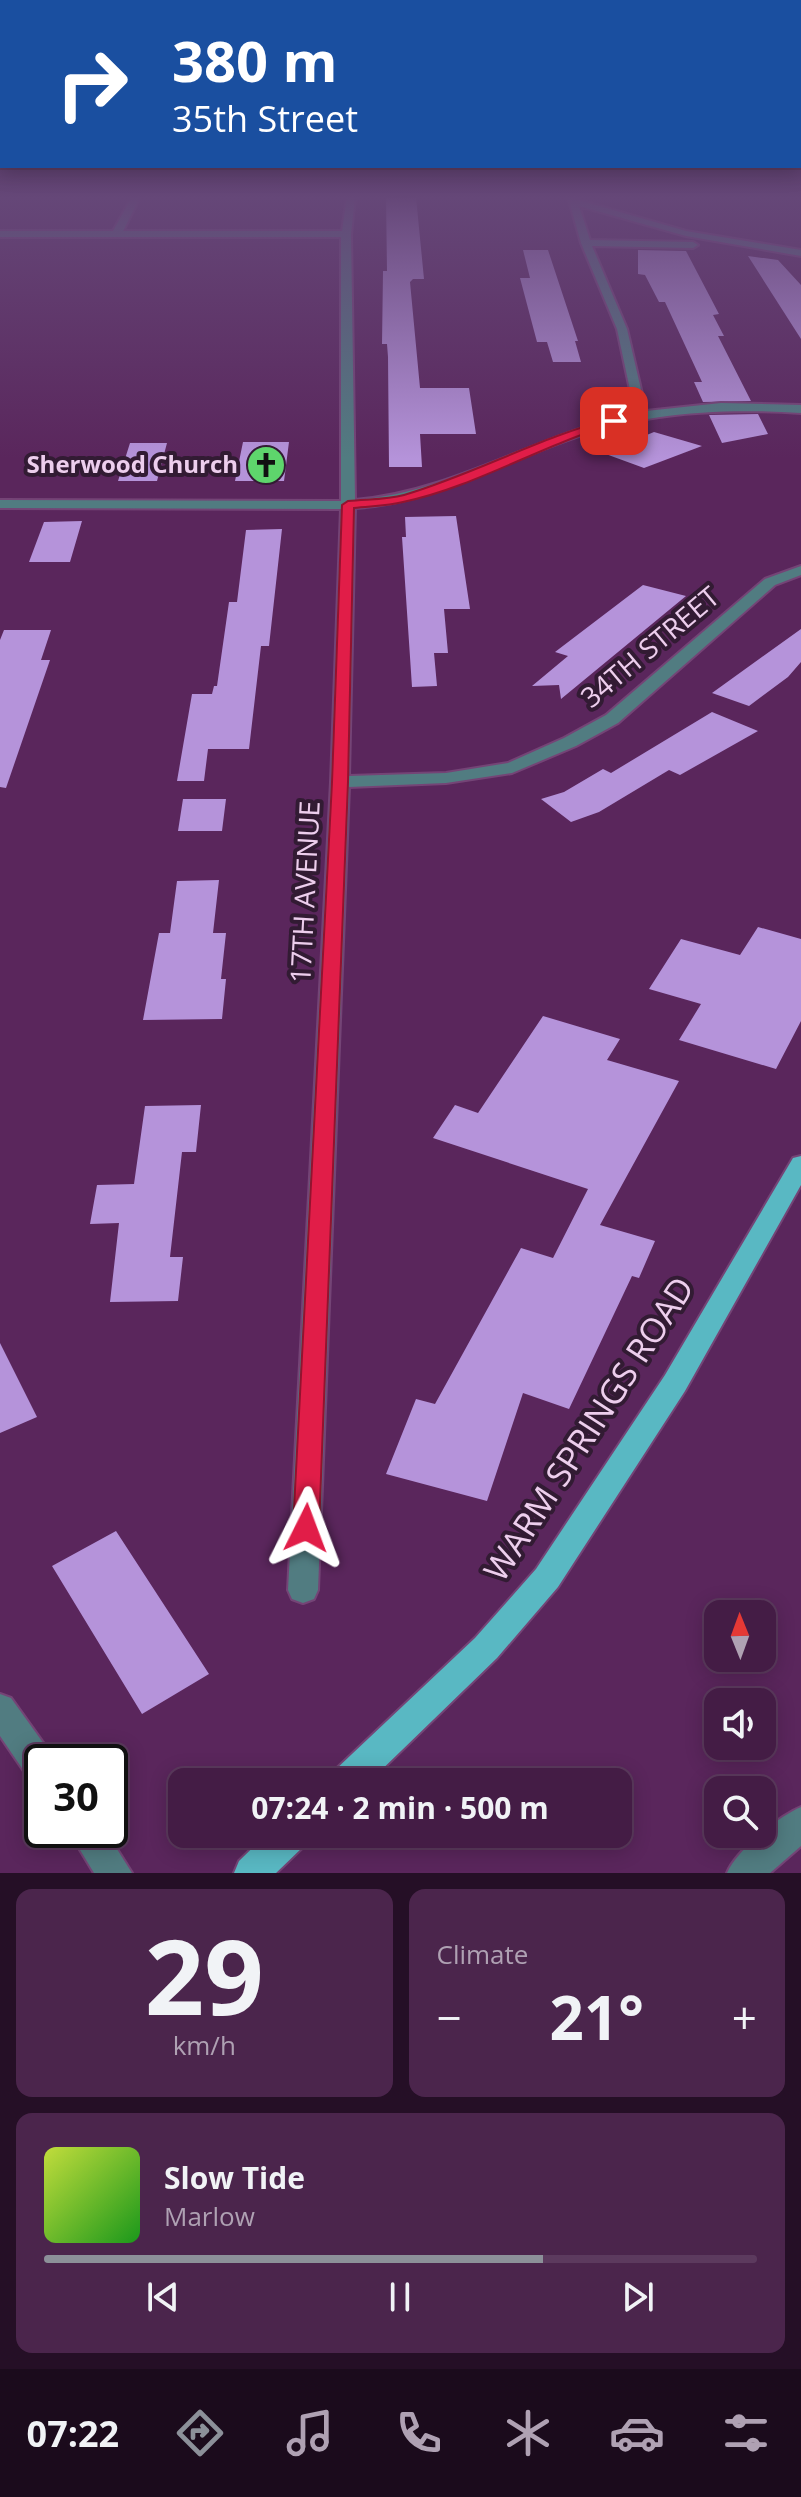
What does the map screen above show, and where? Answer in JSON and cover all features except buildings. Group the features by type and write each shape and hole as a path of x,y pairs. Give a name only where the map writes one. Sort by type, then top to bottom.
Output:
{"main road":[{"name":"WARM SPRINGS ROAD","path":"361,1768 486,1648 547,1578 675,1383 801,1164"},
{"path":"251,1873 277,1848"}],"street":[{"name":"17TH AVENUE","path":"303,1590 340,782 348,505 346,284"},
{"path":"603,284 622,329 641,414"},
{"path":"0,504 348,505 402,499 482,472 587,428 641,414 739,405 801,409"},
{"name":"34TH STREET","path":"340,782 446,778 512,768 570,742 612,719 770,582 801,570"},
{"path":"0,1709 24,1744"},
{"path":"744,1873 801,1824"},
{"path":"98,1848 115,1873"}],"place":[{"name":"Sherwood Church","path":"266,465"}],"route":[{"path":"306,1528 340,782 348,505 402,499 482,472 587,428 614,421"}]}
